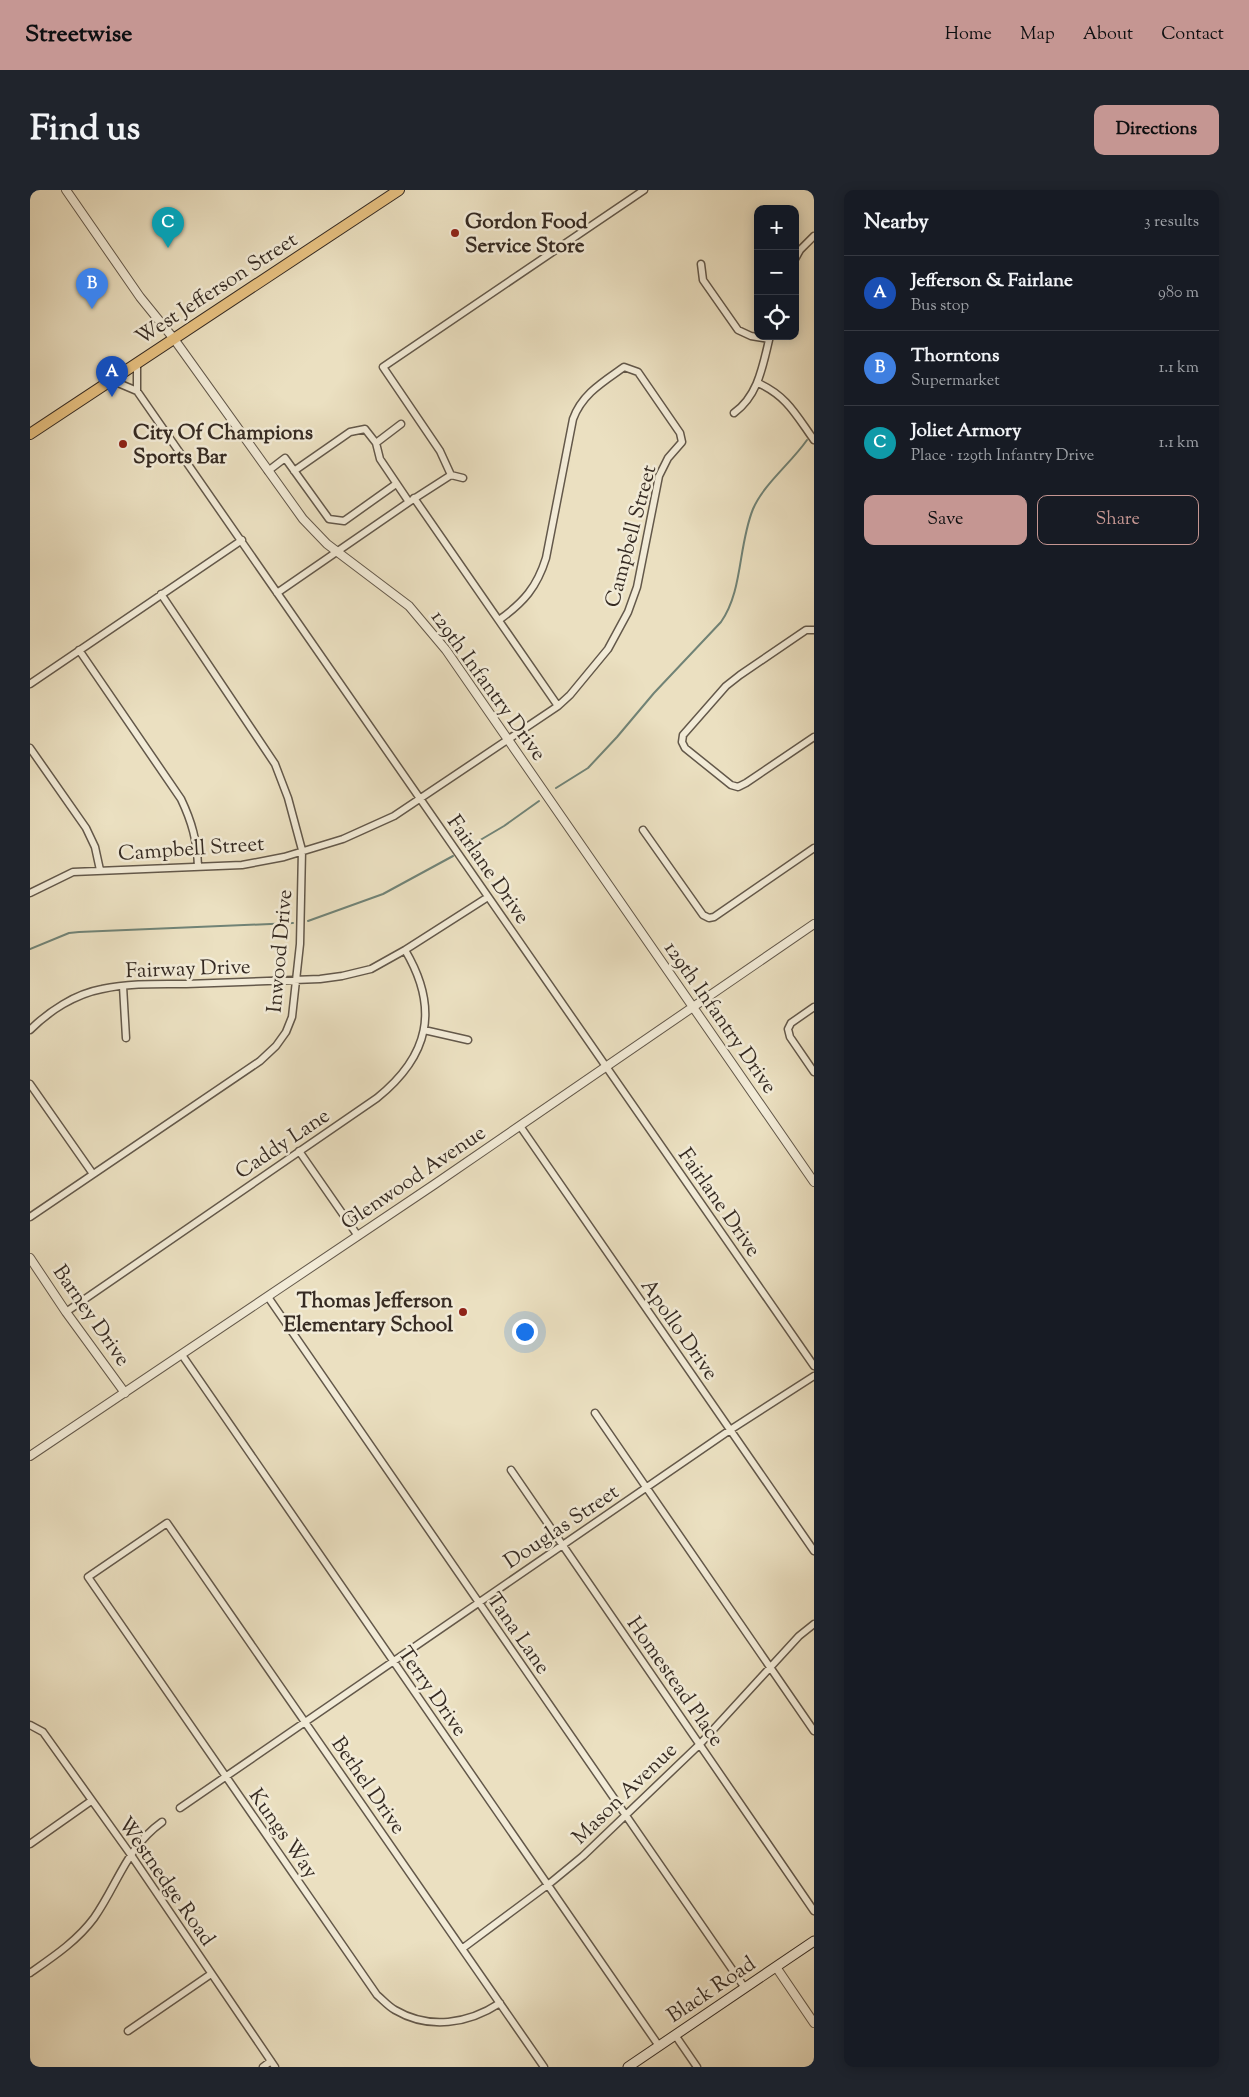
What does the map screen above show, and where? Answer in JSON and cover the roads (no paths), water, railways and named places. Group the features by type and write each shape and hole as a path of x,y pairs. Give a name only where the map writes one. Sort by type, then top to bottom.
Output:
{"main road":[{"name":"West Jefferson Street","path":"30,434 399,190"},
{"name":"Black Road","path":"628,2067 814,1941"}],"street":[{"name":"129th Infantry Drive","path":"66,190 140,297 174,339 303,519 316,534 409,606 446,650 814,1182"},
{"path":"451,475 440,451 383,367 644,190"},
{"path":"799,252 814,236"},
{"path":"701,264 703,280 738,330 754,336"},
{"path":"734,413 741,408 758,383 769,340"},
{"path":"111,380 137,391 137,363"},
{"name":"Campbell Street","path":"30,893 73,872 263,862 342,839 394,816 558,706 570,695 608,649 628,612 637,587 658,476 668,458 682,442 680,433 638,372 631,368 624,367 591,391 577,408 573,419 546,558 540,576 531,591 516,608 499,620"},
{"path":"758,383 775,390 788,403 814,440"},
{"name":"Fairlane Drive","path":"137,391 814,1366"},
{"path":"376,443 401,424"},
{"path":"294,471 350,432 365,429 376,443 380,460 396,484 412,500 499,620 558,706"},
{"path":"268,471 285,458 329,519 344,521 396,484"},
{"path":"277,593 451,475 463,478"},
{"path":"30,684 242,540"},
{"name":"Inwood Drive","path":"30,1217 260,1061 276,1046 286,1032 292,1017 300,944 302,850 288,798 275,764 161,594"},
{"path":"813,629 806,630 726,686 683,735 682,742 685,748 731,785 738,787 746,784 814,737"},
{"path":"79,650 181,799 191,821 197,844 198,866"},
{"path":"30,748 86,828 95,847 100,870"},
{"path":"643,830 703,915 709,918 714,917 814,848"},
{"name":"Fairway Drive","path":"30,1030 40,1020 61,1006 83,995 101,989 123,986 296,980 342,976 370,968 405,950 488,897"},
{"name":"Glenwood Avenue","path":"30,1456 358,1236 814,924"},
{"name":"Caddy Lane","path":"66,1312 394,1085 408,1068 417,1052 424,1030 426,1008 422,988 414,966 405,950"},
{"path":"123,986 126,1038"},
{"path":"814,1007 791,1023 788,1029 790,1037 814,1072"},
{"path":"424,1030 468,1040"},
{"path":"30,1084 94,1174"},
{"name":"Apollo Drive","path":"520,1126 814,1551"},
{"path":"298,1151 358,1236"},
{"name":"Barney Drive","path":"30,1258 66,1312 125,1393"},
{"name":"Tana Lane","path":"268,1297 745,1988"},
{"name":"Terry Drive","path":"182,1355 393,1662 549,1884 659,2046"},
{"name":"Douglas Street","path":"180,1808 730,1430 814,1376"},
{"path":"595,1413 814,1731"},
{"name":"Homestead Place","path":"511,1470 814,1911"},
{"name":"Bethel Drive","path":"88,1577 167,1523 544,2067"},
{"name":"Kungs Way","path":"88,1577 377,1995 394,2010 415,2019 435,2023 456,2022 475,2018 500,2003"},
{"name":"Mason Avenue","path":"463,1948 549,1884 583,1856 700,1744 799,1636 814,1624"},
{"name":"Westnedge Road","path":"30,1726 43,1732 131,1855 273,2064"},
{"path":"30,1844 91,1801"},
{"path":"30,1973 63,1950 79,1936 92,1920 140,1840 162,1822"},
{"path":"776,1967 814,2023"},
{"path":"128,2031 211,1974"},
{"path":"675,2035 698,2067"},
{"path":"262,2067 273,2064"}],"waterway":[{"path":"556,788 588,768 654,693 721,622 728,610 737,582 748,523 753,509 763,491 807,440"},
{"path":"465,849 504,826 539,801"},
{"path":"308,921 383,894 453,856"},
{"path":"30,949 69,933 79,932 293,923"}],"place":[{"name":"Gordon Food Service Store","path":"455,233"},
{"name":"Joliet Armory","path":"168,248"},
{"name":"Thorntons","path":"92,309"},
{"name":"Jefferson & Fairlane","path":"112,397"},
{"name":"City Of Champions Sports Bar","path":"123,444"},
{"name":"Thomas Jefferson Elementary School","path":"463,1312"}]}
